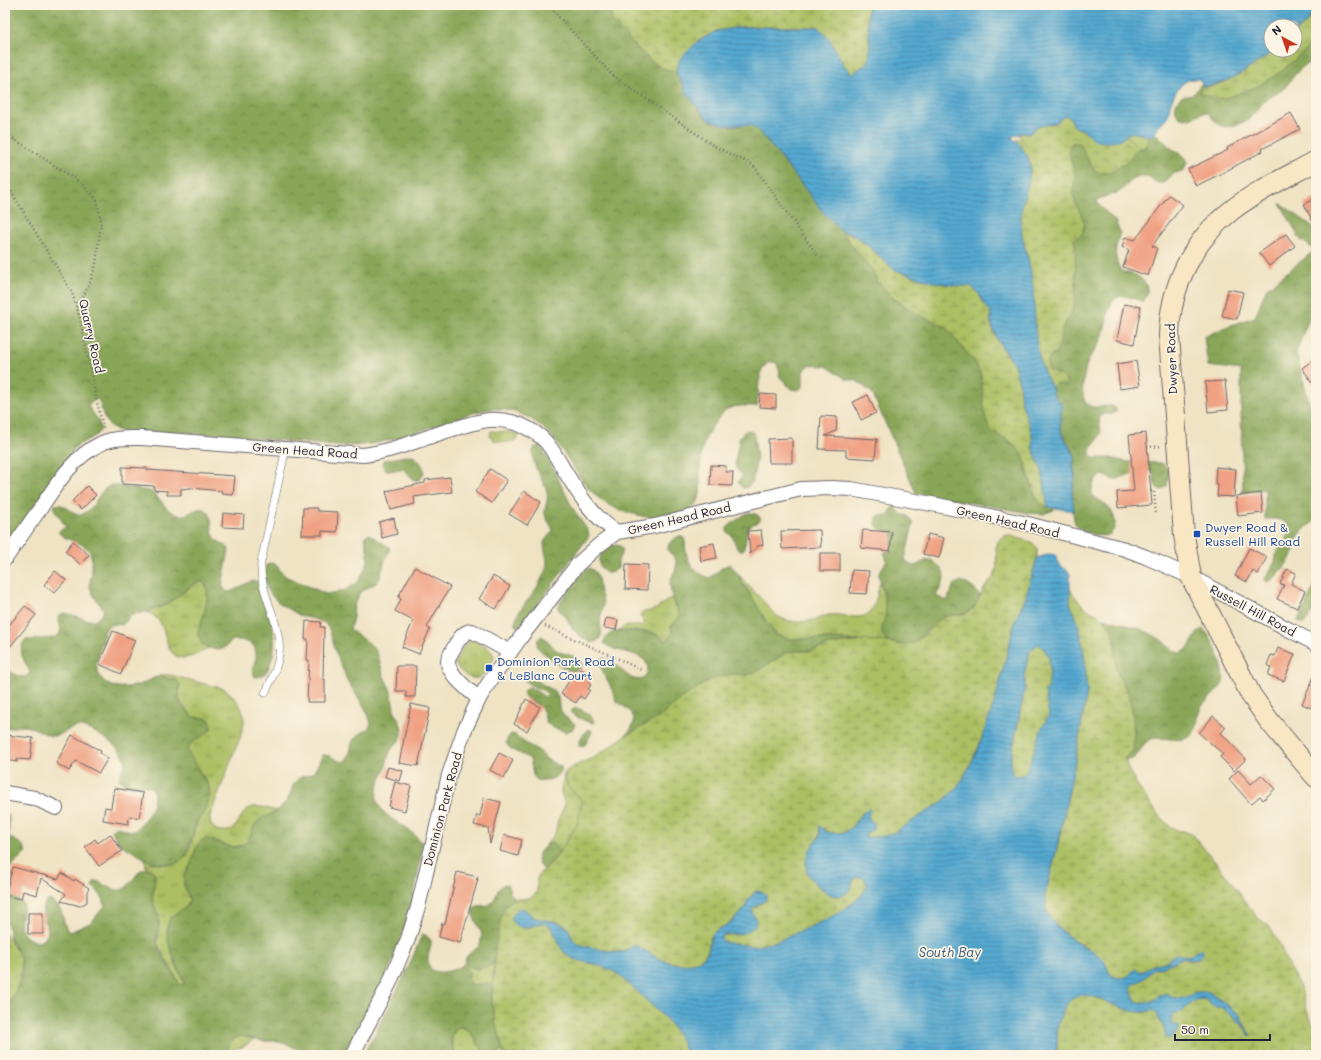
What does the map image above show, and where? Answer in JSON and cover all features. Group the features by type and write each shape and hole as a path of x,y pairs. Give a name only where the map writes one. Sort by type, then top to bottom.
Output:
{"street":[{"name":"Dwyer Road","path":"1191,576 1184,535 1169,352 1169,323 1176,292 1183,271 1190,258 1202,238 1218,222 1246,200 1316,161"},
{"name":"Green Head Road","path":"5,559 70,467 86,453 101,443 121,439 142,438 348,454 373,453 395,449 447,431 488,420 506,421 530,430 546,442 586,503 602,522 617,532 655,526 797,490 831,488 851,489 937,505 1044,528 1125,549 1191,576"},
{"name":"Dominion Park Road","path":"352,1055 389,984 408,939 418,907 449,775 464,731 479,700 510,652 578,564 599,545 617,532"},
{"name":"Russell Hill Road","path":"1191,576 1316,644"},
{"path":"1191,576 1251,695 1270,722 1316,777"},
{"path":"479,700 452,674 449,668 448,660 460,638 466,632 472,631 510,652"},
{"path":"5,794 34,798 56,808"}],"lane":[{"path":"265,693 274,676 277,666 280,640 264,590 261,562 286,448"}],"path":[{"path":"5,5 5,10"},
{"path":"548,5 612,74 714,146 753,165 817,255"},
{"path":"5,130 8,135 81,183 97,200 101,222 96,264 89,284 82,298 76,305"},
{"name":"Quarry Road","path":"5,181 72,293 76,305 98,407 108,441"},
{"path":"1151,492 1154,491 1156,515"},
{"path":"534,620 576,641 602,651 641,670"}],"green space":[{"path":"5,5 610,5 612,21 662,68 676,72 688,95 730,126 751,125 760,132 823,212 843,232 852,246 873,271 877,281 892,297 909,309 946,327 976,364 981,375 984,411 989,428 1018,448 1025,460 1027,472 1035,495 1040,503 1053,508 1054,510 1043,514 1029,513 916,493 872,393 857,381 846,379 826,366 810,365 805,368 803,372 803,387 798,390 791,389 779,376 780,372 776,362 768,362 762,370 759,382 757,406 740,406 728,409 708,433 702,451 700,492 697,503 691,509 683,513 663,518 646,517 625,512 605,503 591,490 557,444 538,423 525,416 505,410 493,409 478,412 387,441 352,446 337,446 194,433 134,433 120,431 111,427 105,420 98,398 87,405 98,420 101,430 96,435 75,447 5,553"},
{"path":"610,5 868,5 870,48 869,62 852,74 843,64 829,38 790,28 742,27 716,31 680,59 676,72 662,68 651,61 629,39 612,21"},
{"path":"1316,10 1316,36 1303,53 1303,26"},
{"path":"1309,44 1316,47 1316,60 1305,65 1295,74 1284,88 1265,101 1251,117 1241,123 1233,126 1222,126 1219,125 1206,112 1185,119 1178,116 1176,113 1178,100 1183,96 1192,95 1201,84 1203,86 1200,90 1258,86 1278,74 1297,58 1303,58 1303,51"},
{"path":"1263,58 1297,58 1278,74 1258,86 1229,97 1215,99 1200,93 1203,86 1207,87 1225,82"},
{"path":"1066,115 1078,129 1082,129 1088,133 1121,139 1125,136 1139,148 1118,168 1106,173 1100,173 1090,164 1080,144 1074,143 1070,145 1069,149 1075,177 1073,196 1083,219 1084,227 1082,234 1074,239 1076,281 1074,307 1062,330 1059,347 1057,351 1050,356 1047,363 1049,370 1063,377 1068,383 1066,386 1056,383 1052,387 1043,371 1036,344 1030,268 1021,230 1022,206 1030,176 1030,166 1027,155 1016,140 1022,140 1019,135 1022,133 1031,132 1041,125 1055,123"},
{"path":"1131,132 1150,136 1145,147 1142,149 1137,147 1125,136"},
{"path":"1155,134 1172,149 1184,156 1187,162 1184,170 1173,174 1164,183 1139,176 1133,179 1117,193 1098,200 1097,203 1115,221 1120,232 1116,247 1116,260 1121,271 1133,274 1140,278 1147,287 1147,294 1143,301 1121,296 1117,297 1112,303 1102,338 1087,363 1084,375 1083,395 1084,400 1090,406 1113,406 1117,410 1112,414 1102,414 1099,419 1101,432 1091,447 1091,456 1095,458 1111,458 1127,462 1162,463 1169,470 1167,486 1161,490 1155,485 1152,471 1137,472 1115,480 1103,475 1096,479 1093,485 1092,494 1110,509 1115,522 1112,532 1105,536 1090,533 1081,529 1074,521 1072,489 1075,482 1075,472 1073,466 1075,457 1062,433 1061,410 1052,387 1056,383 1063,385 1063,377 1049,370 1047,363 1050,356 1057,351 1062,330 1074,307 1076,281 1074,238 1081,235 1084,227 1083,219 1074,198 1074,174 1069,150 1073,143 1081,144 1094,169 1123,164 1139,148 1142,149 1145,147 1150,136"},
{"path":"1280,203 1316,229 1316,299 1296,353 1311,409 1316,414 1316,520 1300,534 1293,553 1285,567 1267,582 1265,579 1275,562 1277,552 1290,531 1283,521 1277,519 1265,519 1265,489 1243,493 1241,370 1208,366 1204,337 1228,326 1255,317 1266,289 1315,250 1300,239"},
{"path":"843,232 851,234 864,242 896,270 941,283 971,286 979,294 984,305 991,312 991,323 998,341 1014,364 1019,382 1021,401 1032,434 1033,449 1042,471 1048,507 1040,503 1035,495 1023,455 1011,442 993,432 989,428 984,411 981,375 976,364 946,327 919,315 892,297 877,281 873,271 852,246"},
{"path":"747,430 754,434 757,459 752,483 743,488 738,483 742,476 736,468 735,462 740,436"},
{"path":"491,431 520,434 515,440 504,442 493,440 490,436"},
{"path":"538,446 541,447 545,453 572,507 588,531 589,536 528,617 518,627 515,624 518,614 537,587 546,570 547,562 544,542 553,530 545,514 547,492 533,460 534,448"},
{"path":"412,455 416,457 424,469 424,473 419,480 414,480 404,469 391,471 386,469 382,464 384,460"},
{"path":"111,485 150,491 170,511 178,515 185,515 200,509 206,510 211,519 215,539 228,547 229,550 222,586 227,592 235,590 252,581 256,581 259,585 266,605 274,634 273,654 269,667 265,673 258,677 255,677 252,670 256,656 254,646 248,642 233,640 223,649 217,650 202,644 198,635 206,603 207,587 203,583 196,582 168,604 147,612 133,614 122,625 111,625 105,631 97,667 100,676 109,685 114,687 134,686 160,676 176,680 180,684 179,700 182,706 193,717 210,720 211,728 209,731 192,743 187,750 209,787 208,803 197,821 185,857 179,862 173,864 151,862 120,844 114,835 112,830 117,827 135,831 149,814 153,804 154,794 152,788 148,786 130,786 122,782 119,778 125,761 119,750 112,744 96,733 81,727 72,728 55,736 50,736 34,728 25,726 5,729 5,670 22,677 25,677 30,672 21,652 25,640 54,638 59,635 61,629 58,617 63,613 91,620 100,616 104,610 94,596 90,586 92,560 90,552 83,545 62,536 59,533 59,531 66,527 54,509 55,505 62,505 74,513 81,515 91,508 102,492"},
{"path":"894,506 901,514 908,516 913,524 905,559 909,564 915,566 928,560 933,561 944,573 943,582 936,596 947,601 954,585 961,581 975,590 979,596 978,603 970,611 961,615 945,617 929,628 916,642 907,645 888,642 882,633 882,627 886,615 884,594 879,573 887,560 884,553 886,551 891,551 893,532 880,529 875,522 878,516 889,516 891,509"},
{"path":"748,513 756,514 761,519 748,527 743,550 740,551 737,548 733,538 727,532 727,528"},
{"path":"369,534 389,547 389,551 385,559 380,578 376,583 360,592 354,605 350,629 370,644 376,652 383,674 391,691 394,709 401,725 402,732 400,739 390,752 385,770 380,780 377,799 380,807 385,813 412,833 423,846 414,894 396,954 374,1001 344,1055 303,1055 297,1049 287,1044 273,1041 262,1041 242,1036 235,1038 230,1043 226,1055 5,1055 5,1006 10,1001 17,989 20,982 22,968 19,954 11,942 5,919 5,810 9,815 9,836 24,846 26,853 10,868 6,876 6,884 9,894 24,904 20,922 22,931 27,937 39,942 45,938 48,933 43,909 44,904 49,900 60,909 67,930 70,932 90,923 105,906 103,898 93,886 94,882 97,881 109,888 117,890 122,889 131,883 141,870 145,868 150,869 155,875 152,897 159,921 156,938 158,947 180,985 184,984 169,944 167,931 171,917 185,908 190,900 185,887 184,877 199,843 205,839 210,839 226,846 238,847 247,842 256,823 260,819 277,811 287,801 295,783 300,778 314,772 323,755 344,762 350,753 351,745 354,739 371,724 365,708 347,680 335,650 330,631 325,623 301,616 282,605 273,597 268,590 264,575 265,567 267,564 271,563 276,565 285,576 326,594 344,591 358,582 368,562 365,536"},
{"path":"1009,535 1033,543 1037,548 1037,558 1026,596 1015,621 996,698 978,749 963,779 955,790 942,802 895,832 884,836 866,838 865,835 874,828 868,815 869,808 861,814 852,827 844,833 829,833 823,828 819,829 818,838 812,846 815,884 827,892 852,882 856,877 863,877 868,885 862,895 840,912 825,920 768,944 753,946 722,941 720,938 723,935 731,935 756,920 751,912 753,908 758,906 757,891 751,896 740,914 712,935 707,952 703,957 695,962 682,964 668,962 635,945 625,951 619,952 584,947 577,944 571,938 569,929 564,925 557,922 535,918 523,908 530,927 539,923 546,923 552,928 558,941 573,959 598,965 615,972 635,989 667,1020 679,1036 687,1055 503,1055 492,1003 495,950 502,913 506,905 511,901 515,899 530,898 534,895 537,891 537,879 539,874 555,859 577,825 583,801 568,787 564,774 566,771 595,757 625,736 660,717 683,697 710,680 725,675 747,675 756,672 786,653 795,651 811,651 827,646 865,640 903,645 913,643 921,638 938,620 946,616 965,614 974,608 984,589 994,576 997,568 996,546 999,540 1004,536"},
{"path":"679,536 684,538 689,562 702,574 710,578 723,567 730,564 739,575 741,582 776,635 789,639 835,639 854,641 827,646 811,651 795,651 786,653 756,672 747,675 725,675 710,680 683,697 660,717 625,736 631,729 634,722 633,716 630,711 616,701 613,691 599,664 600,659 604,658 609,660 631,678 639,680 645,676 648,668 646,662 642,658 609,647 604,643 609,635 623,631 650,632 667,641 670,638 672,633 671,627 680,616 670,585 677,564 674,557 668,551 668,546 675,538"},
{"path":"613,545 620,546 623,551 618,560 618,568 613,572 608,573 603,570 599,560 604,551"},
{"path":"589,568 597,575 603,604 600,619 601,636 598,640 592,643 584,639 575,631 558,609 570,587 580,575"},
{"path":"739,575 775,614 793,622 804,622 828,615 857,617 867,615 875,604 880,582 886,611 883,635 888,642 835,639 789,639 781,637 771,630 746,587 741,582"},
{"path":"1316,579 1315,604 1308,620 1303,624 1298,620 1314,587"},
{"path":"201,581 206,586 208,599 198,635 202,644 209,648 198,654 181,658 171,652 162,626 158,620 147,612 168,604 196,582"},
{"path":"1069,587 1083,606 1105,620 1114,634 1116,647 1116,667 1118,675 1129,697 1133,721 1133,751 1125,758 1128,769 1136,784 1160,817 1178,831 1184,831 1193,835 1230,880 1258,918 1269,926 1279,943 1289,967 1301,989 1312,1023 1316,1027 1316,1055 1056,1055 1058,1025 1066,1006 1074,998 1084,995 1106,1001 1129,1010 1146,1012 1153,1010 1158,1013 1165,1033 1171,1037 1179,1030 1177,1024 1173,1024 1171,1020 1172,1015 1181,1012 1196,1000 1206,999 1214,1007 1222,1007 1226,1010 1237,1019 1249,1034 1252,1035 1247,1030 1239,1014 1209,992 1202,991 1178,999 1165,993 1148,1003 1140,1003 1136,1001 1130,988 1133,984 1142,980 1154,969 1163,967 1182,958 1191,961 1196,952 1189,956 1171,956 1168,961 1154,965 1142,972 1133,971 1127,977 1118,978 1110,975 1105,962 1085,946 1074,941 1057,927 1047,912 1045,895 1058,844 1087,692 1082,640 1078,623 1070,603"},
{"path":"672,597 680,616 671,627 672,631 670,638 667,641 649,632 619,631 624,626 642,626 644,621 640,617 642,613 655,609"},
{"path":"1104,618 1154,635 1172,649 1181,653 1189,647 1200,631 1203,629 1207,633 1218,654 1224,677 1218,690 1202,706 1196,728 1192,735 1179,740 1154,738 1143,745 1135,758 1128,760 1125,758 1133,751 1134,729 1132,710 1127,691 1118,676 1115,659 1116,641 1113,632"},
{"path":"541,636 558,651 576,657 581,662 582,666 578,670 574,671 565,669 544,654 537,647 538,639"},
{"path":"470,640 477,641 484,645 494,656 494,659 485,673 476,678 465,675 455,663 464,645"},
{"path":"1038,644 1045,650 1049,657 1050,674 1048,687 1045,692 1049,715 1027,771 1023,775 1014,776 1012,775 1011,757 1025,687 1025,670 1030,651"},
{"path":"170,675 222,688 234,697 240,705 244,715 244,724 240,739 210,816 210,823 213,827 221,831 228,831 232,829 236,826 247,809 252,807 261,807 277,811 264,818 256,825 246,843 232,847 217,841 192,862 188,869 184,885 190,900 167,930 179,972 184,981 184,984 180,985 157,943 159,925 158,914 152,900 155,874 152,870 146,868 145,859 154,863 171,864 177,863 187,854 191,845 197,820 207,805 209,788 187,750 191,743 211,729 211,724 210,720 205,718 193,717 179,700 179,690 176,680 160,676"},
{"path":"527,675 554,691 558,696 559,707 564,716 575,724 573,729 566,732 554,728 546,723 544,713 540,706 525,697 523,691 530,687 545,697 548,694 527,683 523,678"},
{"path":"576,708 584,711 593,719 594,722 592,723 571,713 571,711"},
{"path":"588,729 592,732 585,745 580,747 580,740"},
{"path":"511,734 538,750 548,760 561,767 562,771 552,779 538,781 533,775 530,759 508,747 507,739"},
{"path":"564,774 568,787 583,801 577,825 559,853 558,848 555,845 546,845 555,833 558,820 565,805 561,792"},
{"path":"552,843 558,847 559,853 545,868 542,868 537,861 537,857 544,847"},
{"path":"505,884 508,885 510,893 515,899 510,903 503,918 494,963 481,969 473,968 467,965 465,959 479,946 482,934 473,915 473,909 477,906 486,906 493,902 498,890"},
{"path":"5,934 19,953 21,961 21,975 14,995 5,1006"},
{"path":"422,934 426,935 431,940 428,962 433,970 437,972 448,971 463,965 469,972 468,980 470,984 476,985 488,983 492,986 493,1011 503,1051 500,1054 487,1055 481,1049 469,1030 459,1027 453,1034 451,1040 456,1055 363,1055 410,964"},
{"path":"465,961 466,964 481,969 494,963 492,986 489,983 476,985 470,984 468,980 469,974 463,965"},
{"path":"459,1027 469,1031 484,1052 488,1055 456,1055 453,1047 452,1036"},
{"path":"238,1036 254,1039 243,1047 231,1050 226,1055 230,1043"}],"water":[{"path":"868,5 1316,5 1316,10 1303,26 1303,18 1263,18 1264,58 1240,74 1221,83 1203,86 1199,79 1188,80 1177,90 1170,105 1168,116 1158,127 1155,134 1150,136 1131,132 1121,139 1112,142 1103,142 1094,140 1084,130 1075,127 1070,118 1066,115 1055,123 1037,127 1029,134 1022,133 1011,137 1023,149 1030,166 1029,178 1021,214 1021,230 1031,271 1038,354 1044,373 1052,387 1053,394 1062,404 1060,424 1062,435 1075,457 1073,465 1075,478 1072,492 1074,511 1048,507 1042,471 1033,449 1032,434 1021,401 1019,382 1014,364 998,341 991,323 991,312 984,305 979,294 971,286 959,286 934,282 895,270 871,248 851,233 843,232 823,212 760,132 751,125 723,125 707,119 688,95 676,72 680,59 697,42 716,31 742,27 818,27 829,38 843,64 852,74 869,62 870,48"},
{"name":"South Bay","path":"1050,554 1055,555 1060,565 1069,572 1070,603 1078,623 1082,640 1087,692 1058,844 1045,895 1047,912 1057,927 1074,941 1096,953 1105,962 1110,975 1118,978 1127,977 1135,969 1142,972 1154,965 1168,961 1175,954 1189,956 1202,948 1202,955 1198,959 1192,960 1182,958 1163,967 1154,969 1142,980 1133,984 1130,989 1136,1001 1140,1003 1148,1003 1165,993 1178,999 1202,991 1209,992 1239,1014 1247,1030 1252,1036 1249,1035 1242,1024 1222,1007 1214,1007 1206,999 1196,1000 1181,1012 1172,1015 1171,1020 1173,1024 1179,1026 1179,1030 1169,1039 1166,1037 1164,1028 1158,1017 1158,1013 1153,1010 1141,1012 1129,1010 1094,997 1084,995 1074,998 1066,1006 1059,1021 1056,1055 687,1055 679,1036 667,1020 615,972 598,965 573,959 563,951 552,928 546,923 522,927 515,924 511,919 515,912 520,908 535,918 557,922 565,926 576,943 597,949 618,952 625,951 635,945 662,960 676,964 683,964 701,960 708,951 712,935 718,929 728,925 737,917 751,896 757,891 763,892 766,895 766,900 753,908 752,912 756,920 755,926 744,933 723,935 721,938 722,941 753,946 768,944 785,938 840,912 862,895 868,885 863,877 856,877 849,891 840,896 834,896 816,884 808,874 806,863 811,848 820,835 819,826 829,833 844,833 852,827 861,814 869,808 870,811 868,816 874,823 874,828 865,835 866,838 884,836 895,832 942,802 955,790 963,779 978,749 996,698 1015,621 1026,596 1037,558","holes":["1038,644 1049,657 1050,674 1048,687 1045,692 1049,715 1041,730 1027,771 1023,775 1014,776 1012,774 1011,757 1025,687 1025,670 1030,651"]}],"building":[{"path":"1291,113 1300,129 1262,149 1263,151 1196,186 1188,169 1228,150 1227,148"},
{"path":"1169,195 1183,205 1152,246 1157,248 1148,276 1123,267 1129,250 1122,247 1125,237 1135,240"},
{"path":"1316,198 1316,228 1304,204"},
{"path":"1286,234 1295,246 1269,266 1259,253"},
{"path":"1228,289 1243,292 1237,319 1222,316"},
{"path":"1124,304 1141,307 1134,344 1117,340"},
{"path":"1316,358 1316,388 1302,368"},
{"path":"1136,361 1140,386 1120,389 1117,364"},
{"path":"1225,381 1228,410 1208,412 1205,382"},
{"path":"760,394 776,395 776,408 759,407"},
{"path":"868,395 876,413 861,420 853,402"},
{"path":"821,416 837,417 836,431 825,436 877,439 875,459 846,457 846,450 819,449"},
{"path":"1146,433 1152,505 1118,508 1117,492 1134,491 1129,435"},
{"path":"792,438 792,463 769,463 768,439"},
{"path":"711,465 726,466 726,472 733,472 732,486 710,485"},
{"path":"122,467 235,476 233,495 221,494 222,491 191,488 181,489 181,495 167,495 167,491 154,490 154,486 122,484"},
{"path":"1216,467 1236,469 1234,497 1217,496 1218,485 1215,484"},
{"path":"490,469 507,480 492,503 475,492"},
{"path":"450,477 452,492 414,497 415,504 391,510 386,491 425,483 425,480"},
{"path":"87,486 96,495 81,510 72,501"},
{"path":"524,491 541,502 527,525 509,514"},
{"path":"1261,493 1263,513 1238,516 1236,496"},
{"path":"303,508 317,508 317,511 338,512 337,532 322,531 322,535 302,535"},
{"path":"223,513 244,515 243,528 222,527"},
{"path":"394,518 397,534 382,538 379,522"},
{"path":"761,530 763,545 758,546 750,554 748,531"},
{"path":"820,530 821,547 782,549 781,531"},
{"path":"863,530 892,532 890,551 861,548"},
{"path":"928,534 944,538 939,558 923,554"},
{"path":"73,541 89,555 80,564 65,551"},
{"path":"714,543 717,558 701,561 699,546"},
{"path":"1249,548 1267,557 1258,574 1253,571 1247,582 1235,576"},
{"path":"820,553 840,553 840,571 820,571"},
{"path":"626,564 648,565 647,590 625,589"},
{"path":"415,567 450,587 427,627 430,629 419,654 402,647 413,621 395,611 401,599 398,597"},
{"path":"1287,569 1296,573 1291,584 1305,591 1297,608 1277,599 1284,585 1280,584"},
{"path":"852,570 869,571 867,594 850,593"},
{"path":"55,571 66,580 54,593 44,585"},
{"path":"493,576 510,586 496,609 479,599"},
{"path":"25,606 36,615 5,653 5,630"},
{"path":"606,618 618,620 616,630 604,628"},
{"path":"306,621 321,622 320,627 324,627 323,679 325,679 325,702 307,702 309,660 307,660 308,639 305,639"},
{"path":"113,631 135,640 121,674 99,664"},
{"path":"1278,648 1295,654 1284,681 1268,675 1271,667 1267,665 1271,655 1275,656"},
{"path":"397,666 416,666 415,697 406,697 406,691 396,691"},
{"path":"580,669 593,676 589,683 591,685 588,689 590,690 584,699 580,696 576,703 561,694 572,676 575,678"},
{"path":"1316,672 1316,710 1302,704"},
{"path":"526,699 540,707 527,731 514,724"},
{"path":"411,704 430,708 418,766 399,763"},
{"path":"1213,716 1226,727 1221,733 1246,759 1234,771 1220,757 1223,754 1199,733"},
{"path":"5,735 33,738 30,760 17,759 17,762 5,760"},
{"path":"72,735 101,751 100,753 108,758 99,773 76,761 69,771 56,763"},
{"path":"499,753 513,760 504,778 490,770"},
{"path":"388,767 403,771 400,781 385,777"},
{"path":"1238,770 1251,784 1261,775 1275,789 1263,800 1260,796 1251,804 1229,779"},
{"path":"395,782 411,786 405,811 389,807"},
{"path":"114,788 143,793 139,818 129,816 128,824 103,820 105,807 111,808"},
{"path":"484,798 501,802 490,844 488,828 474,825 477,815 480,816"},
{"path":"110,834 122,851 99,866 85,847 95,839 98,843"},
{"path":"504,835 522,840 518,856 500,851"},
{"path":"13,867 58,879 62,873 74,881 75,879 89,888 87,892 87,902 80,906 61,901 66,894 41,878 37,895 23,891 21,899 5,895"},
{"path":"457,872 478,877 460,943 439,937 442,923 445,924"},
{"path":"28,913 43,913 43,934 28,934"}],"place":[{"name":"Dwyer Road & Russell Hill Road","path":"1197,534"},
{"name":"Dominion Park Road & LeBlanc Court","path":"489,668"}]}
